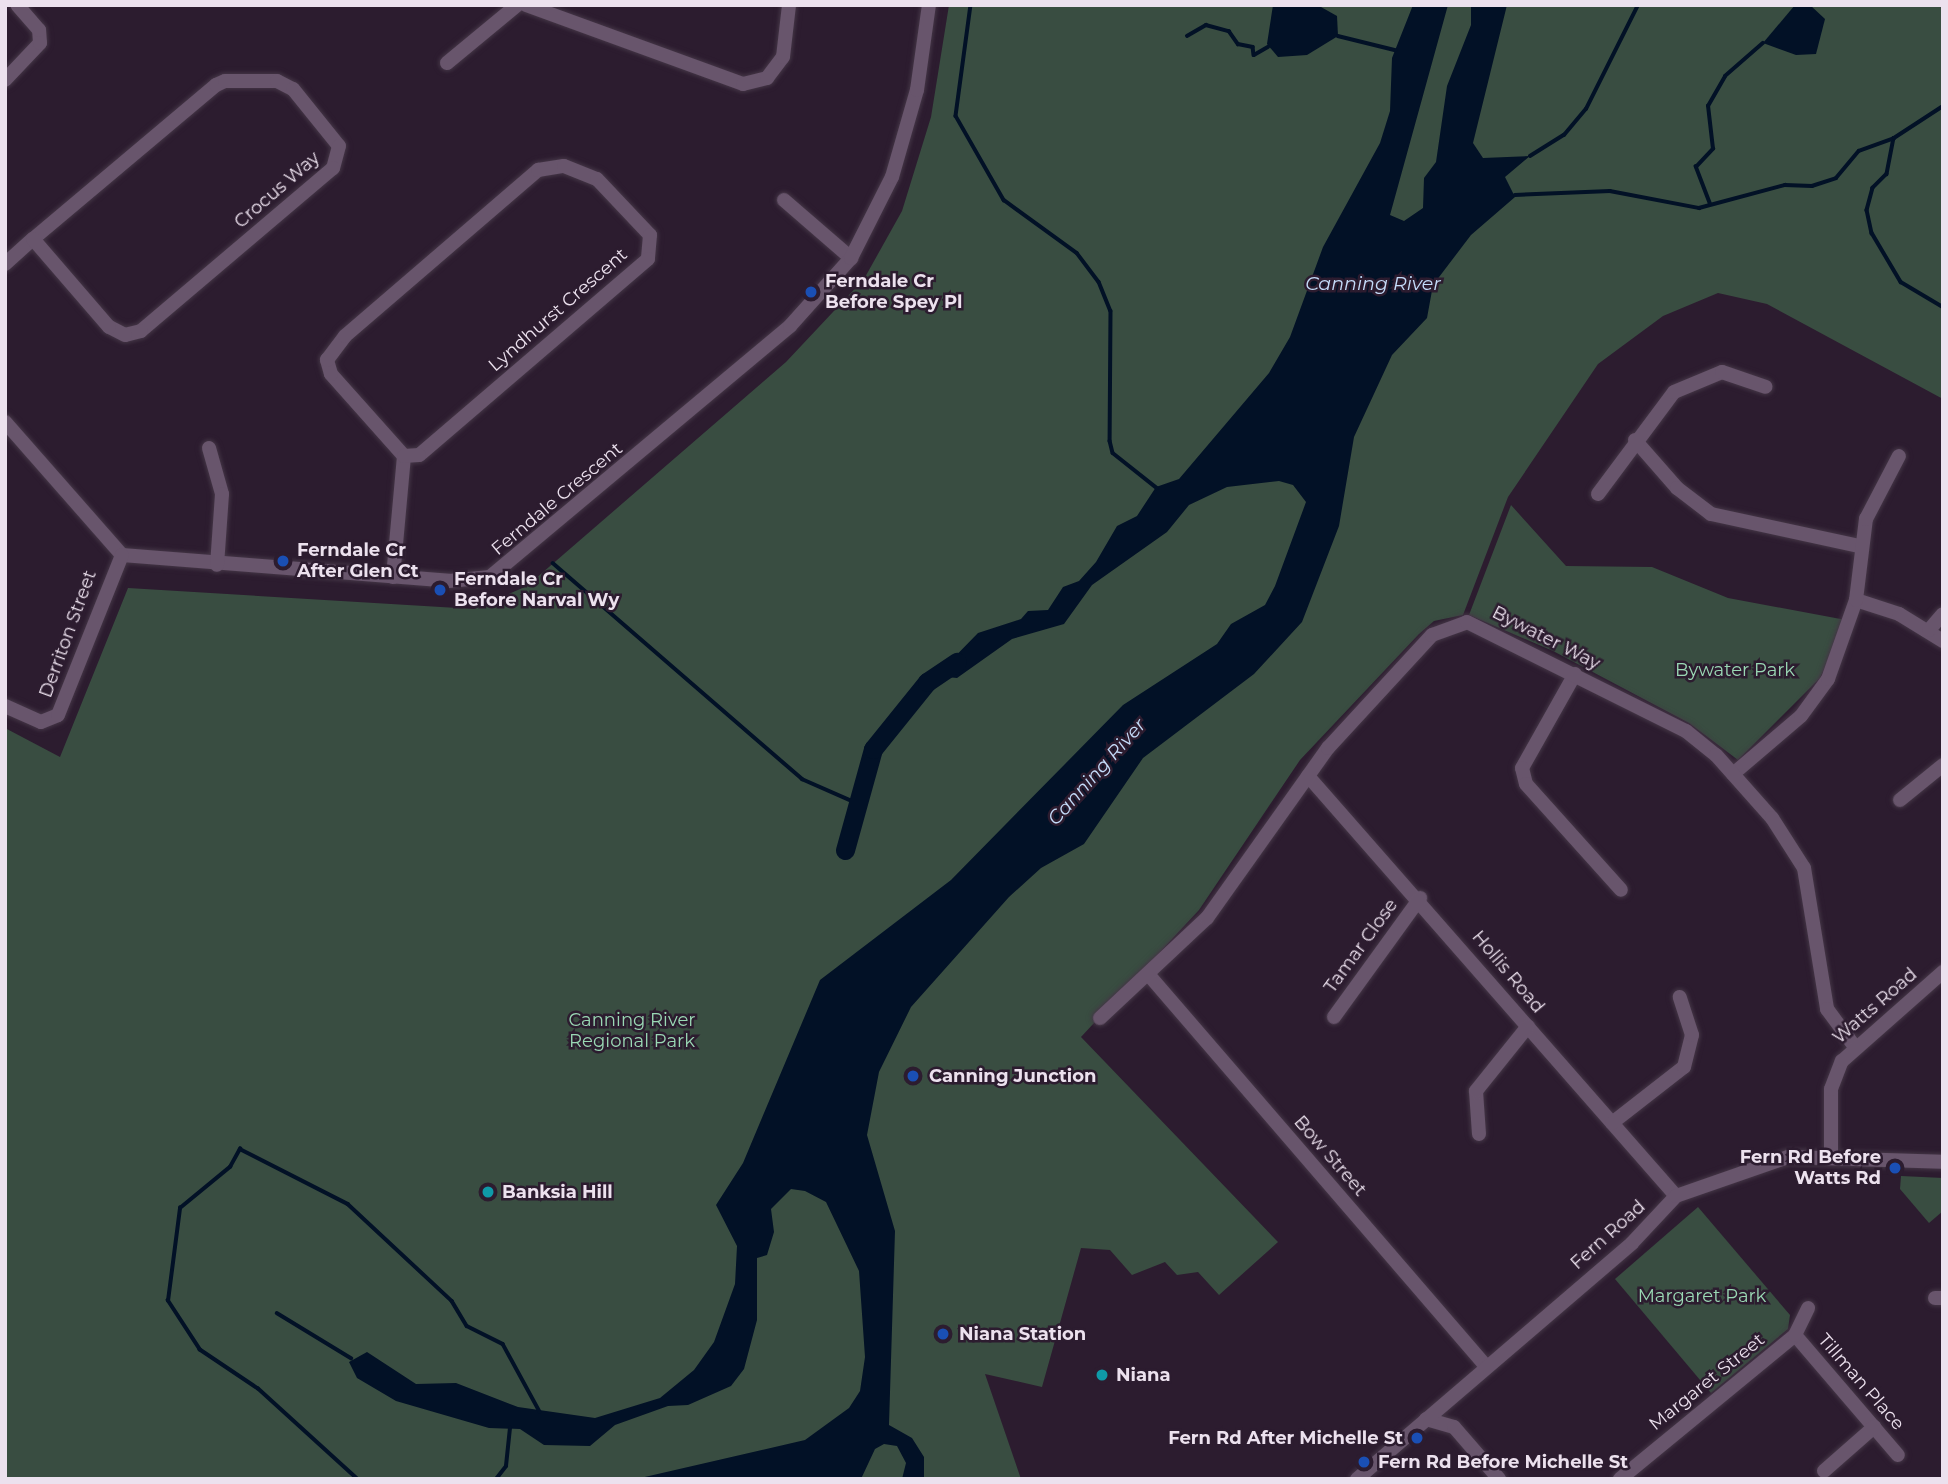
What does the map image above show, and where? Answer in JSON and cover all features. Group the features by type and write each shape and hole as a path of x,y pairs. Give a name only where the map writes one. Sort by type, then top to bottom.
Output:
{"street":[{"path":"5,80 40,43 39,30 17,5"},
{"path":"447,63 517,5"},
{"path":"526,5 743,84 767,78 783,57 789,5"},
{"name":"Ferndale Crescent","path":"122,555 218,565 470,581 501,572 790,326 851,258 892,177 917,90 929,5"},
{"name":"Crocus Way","path":"5,264 33,239 225,81 277,81 293,89 339,146 333,168 141,331 125,335 109,327 33,239"},
{"name":"Lyndhurst Crescent","path":"548,166 597,179 650,235 648,259 419,455 404,456 331,374 327,360 345,336 548,166"},
{"path":"784,200 851,258"},
{"path":"1598,494 1660,406 1697,378 1722,372 1766,387"},
{"path":"5,422 122,555"},
{"path":"1635,440 1677,488 1712,514 1859,546"},
{"path":"209,448 222,494 218,565"},
{"path":"393,577 404,456"},
{"path":"1733,774 1801,716 1828,680 1856,600 1859,546 1899,456"},
{"name":"Derriton Street","path":"5,706 47,721 62,708 122,555"},
{"path":"1856,600 1929,630 1943,641"},
{"path":"1929,630 1943,614"},
{"name":"Bywater Way","path":"1100,1018 1207,918 1308,776 1446,626 1482,625 1686,731 1733,774 1772,818 1804,868 1827,1009 1855,1047"},
{"path":"1575,674 1522,768 1526,783 1621,890"},
{"path":"1900,800 1943,765"},
{"name":"Hollis Road","path":"1308,776 1420,898 1676,1196"},
{"name":"Tamar Close","path":"1334,1017 1420,898"},
{"name":"Watts Road","path":"1832,1155 1833,1075 1855,1047 1942,973"},
{"name":"Bow Street","path":"1148,974 1484,1364"},
{"path":"1612,1123 1684,1066 1692,1035 1680,997"},
{"path":"1479,1134 1476,1091 1528,1026"},
{"name":"Fern Road","path":"1357,1479 1484,1364 1626,1248 1676,1196 1764,1162 1832,1155 1943,1162"},
{"name":"Margaret Street","path":"1620,1479 1795,1335 1808,1308"},
{"name":"Tillman Place","path":"1795,1335 1898,1455"},
{"path":"1426,1419 1444,1420 1499,1479"},
{"path":"1824,1471 1874,1427"}],"green space":[{"name":"Canning River Regional Park","path":"949,5 1943,5 1943,399 1767,304 1718,293 1663,316 1598,364 1508,497 1463,615 1434,621 1419,634 1300,760 1199,910 1081,1037 1278,1242 1219,1295 1198,1272 1177,1275 1165,1262 1132,1275 1110,1250 1081,1248 1042,1387 985,1374 1021,1479 5,1479 5,728 60,757 128,588 474,609 527,586 786,362 864,279 902,211 931,117"},
{"name":"Bywater Park","path":"1511,505 1566,566 1652,567 1728,598 1846,620 1820,678 1738,760 1689,723 1553,651 1469,615"},
{"path":"1901,1176 1943,1178 1943,1211 1929,1223 1900,1189"},
{"name":"Margaret Park","path":"1698,1207 1790,1315 1788,1329 1711,1393 1615,1279"}],"water":[{"path":"1273,5 1321,7 1337,16 1338,36 1307,55 1278,57 1267,44"},
{"name":"Canning River","path":"1413,5 1448,5 1390,215 1404,221 1423,208 1424,178 1436,162 1447,86 1471,25 1471,5 1507,5 1473,143 1483,158 1530,156 1505,177 1515,197 1471,235 1433,285 1427,318 1392,355 1354,437 1339,526 1302,622 1254,674 1143,758 1084,844 1041,868 1009,897 911,1007 879,1072 867,1135 895,1231 889,1425 912,1438 924,1457 924,1479 902,1479 906,1463 897,1446 884,1444 875,1449 861,1479 636,1479 805,1440 849,1408 860,1391 865,1357 859,1271 826,1202 805,1191 791,1189 771,1209 774,1232 767,1255 757,1258 757,1320 744,1369 731,1386 688,1405 668,1406 615,1425 590,1446 544,1445 520,1429 489,1428 396,1401 357,1378 349,1362 367,1352 416,1384 456,1383 518,1407 595,1418 660,1398 694,1370 714,1342 735,1284 737,1246 716,1205 743,1163 820,980 951,880 1123,705 1217,644 1231,624 1265,605 1275,586 1306,502 1293,485 1279,481 1227,487 1189,505 1167,532 1092,585 1064,624 1012,639 957,678 936,676 978,633 1021,619 1028,611 1048,610 1063,587 1079,581 1096,562 1117,526 1137,516 1156,487 1179,479 1269,373 1290,337 1323,247 1380,143 1390,111 1392,58"},
{"path":"1795,5 1810,5 1825,19 1816,54 1796,55 1763,43"}],"waterway":[{"path":"971,5 956,116 1004,200 1077,253 1099,282 1111,311 1110,441 1113,453 1157,488"},
{"path":"1530,156 1564,135 1586,109 1638,5"},
{"path":"1187,36 1206,25 1229,31 1238,44 1253,47 1254,55 1268,47"},
{"path":"1338,36 1395,50"},
{"path":"1710,204 1696,167 1713,149 1708,106 1725,76 1763,43"},
{"path":"1515,195 1610,191 1699,208 1785,185 1812,186 1836,178 1859,151 1894,138 1943,106"},
{"path":"1894,138 1887,174 1873,188 1867,210 1872,233 1901,282 1943,307"},
{"path":"553,563 802,779 859,804"},
{"path":"845,850 873,749 927,682 957,662"},
{"path":"357,1479 258,1389 200,1350 168,1301 180,1208 230,1167 240,1149 348,1204 452,1301 467,1326 503,1344 540,1412"},
{"path":"277,1313 351,1358"},
{"path":"496,1479 506,1466 510,1428"}],"place":[{"name":"Ferndale Cr Before Spey Pl","path":"811,292"},
{"name":"Ferndale Cr After Glen Ct","path":"283,561"},
{"name":"Ferndale Cr Before Narval Wy","path":"440,590"},
{"name":"Canning Junction","path":"913,1076"},
{"name":"Fern Rd Before Watts Rd","path":"1895,1168"},
{"name":"Banksia Hill","path":"488,1192"},
{"name":"Niana Station","path":"943,1334"},
{"name":"Niana","path":"1102,1375"},
{"name":"Fern Rd After Michelle St","path":"1417,1438"},
{"name":"Fern Rd Before Michelle St","path":"1364,1462"}]}
